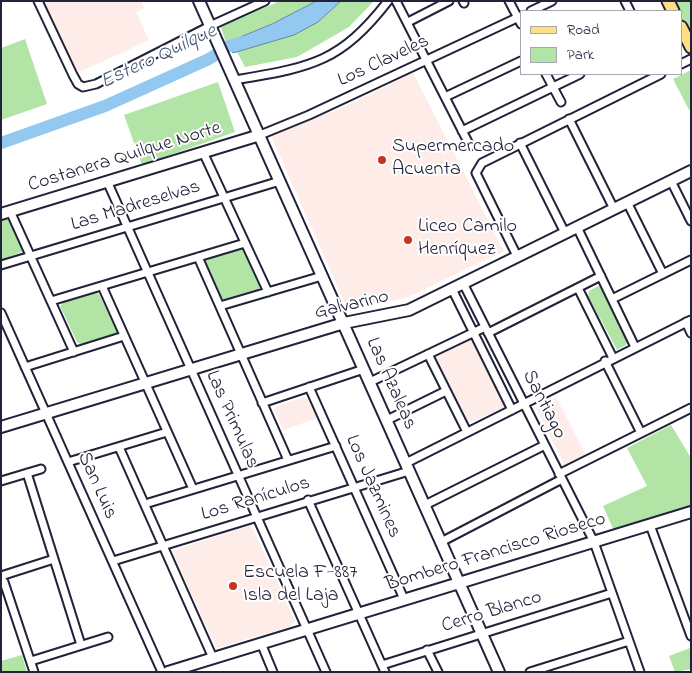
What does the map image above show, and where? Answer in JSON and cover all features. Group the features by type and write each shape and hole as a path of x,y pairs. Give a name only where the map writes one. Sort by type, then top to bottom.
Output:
{"main road":[{"name":"Las Azaleas","path":"199,1 499,672"},
{"path":"682,29 691,47"},
{"name":"Costanera Quilque Norte","path":"6,212 260,135"},
{"name":"Galvarino","path":"1,427 344,323 409,310 691,171"},
{"name":"Bombero Francisco Rioseco","path":"168,672 691,512"}],"street":[{"path":"38,1 73,75 78,84 83,88 96,84 210,26 264,1"},
{"path":"235,80 284,72 312,64 338,52 357,38 388,1"},
{"path":"396,1 470,146"},
{"path":"408,22 449,1"},
{"path":"509,1 520,19"},
{"path":"533,10 552,1"},
{"path":"625,1 627,10"},
{"name":"Los Claveles","path":"260,135 309,115 520,19"},
{"path":"445,97 520,61"},
{"path":"547,75 561,102"},
{"path":"462,132 578,75"},
{"path":"517,256 476,173 482,163 659,75"},
{"path":"569,119 614,209"},
{"path":"520,143 565,233"},
{"path":"203,152 268,292"},
{"name":"Las Primulas","path":"107,181 326,672"},
{"name":"Las Madreselvas","path":"1,265 280,181"},
{"path":"670,181 691,221"},
{"path":"626,202 663,274"},
{"path":"6,212 31,256 74,352"},
{"path":"577,227 635,347"},
{"path":"51,301 245,242"},
{"path":"198,257 288,460"},
{"path":"612,299 691,260"},
{"path":"220,306 322,276"},
{"path":"370,382 473,332 486,330 601,276"},
{"name":"Santiago","path":"463,284 594,542 640,672"},
{"path":"102,286 193,489"},
{"path":"578,288 613,358"},
{"name":"Santiago","path":"452,289 512,410"},
{"name":"San Luis","path":"1,313 162,672"},
{"path":"688,321 691,333"},
{"name":"Los Ranículos","path":"113,561 354,486 408,467 467,432 688,321"},
{"path":"25,367 124,336"},
{"path":"428,354 467,432"},
{"path":"605,362 641,433"},
{"path":"262,403 364,369"},
{"name":"Los Jazmines","path":"309,387 404,600"},
{"path":"387,420 446,391"},
{"path":"441,542 641,433 691,408"},
{"path":"68,462 167,432"},
{"path":"425,505 545,445"},
{"path":"145,504 336,446"},
{"path":"118,447 213,658"},
{"path":"1,481 40,469"},
{"path":"27,473 80,646"},
{"path":"308,500 383,668"},
{"path":"650,525 691,636"},
{"path":"34,672 1,577 54,559"},
{"name":"Cerro Blanco","path":"383,668 428,650 612,592"},
{"path":"31,660 108,637"},
{"path":"530,672 629,641"},
{"path":"261,643 273,672"},
{"path":"428,650 438,672"}],"shaded area":[{"path":"43,1 141,1 144,8 136,12 149,40 82,71 77,70"},
{"path":"413,73 504,251 406,298 347,308 271,136 339,109"},
{"path":"471,340 505,407 469,423 436,357"},
{"path":"304,397 309,399 318,418 283,430 274,410 275,407"},
{"path":"556,397 586,456 565,466 536,408"},
{"name":"Escuela F-887 Isla del Laja","path":"249,526 253,529 295,621 289,627 216,648 172,551"}],"green space":[{"path":"280,1 317,1 272,24 226,43 221,27"},
{"path":"341,1 374,1 349,27 297,57 245,67 237,52 318,22"},
{"path":"672,1 691,1 691,39 682,21 682,10 676,10"},
{"path":"25,39 47,104 1,120 1,48"},
{"path":"691,70 691,110 689,110 673,79"},
{"path":"218,82 235,132 142,165 124,115"},
{"path":"1,219 8,220 24,251 1,260"},
{"path":"237,248 243,249 260,287 258,291 225,301 221,297 204,262 207,257"},
{"path":"598,286 601,287 628,340 626,345 617,350 588,296 589,291"},
{"path":"94,292 99,294 117,332 115,336 82,345 77,342 60,306 64,302"},
{"path":"671,425 691,458 691,507 614,531 603,506 647,486 627,448"},
{"path":"690,648 691,669 675,672 669,656"},
{"path":"22,655 27,672 1,672 1,661"}],"water":[{"path":"317,1 341,1 318,22 294,35 233,53 226,43 272,24"}],"waterway":[{"name":"Estero Quilque","path":"1,143 105,106 209,59 229,46 243,42"}],"place":[{"name":"Supermercado Acuenta","path":"382,160"},
{"name":"Liceo Camilo Henríquez","path":"408,240"},
{"name":"Escuela F-887 Isla del Laja","path":"233,586"}]}
